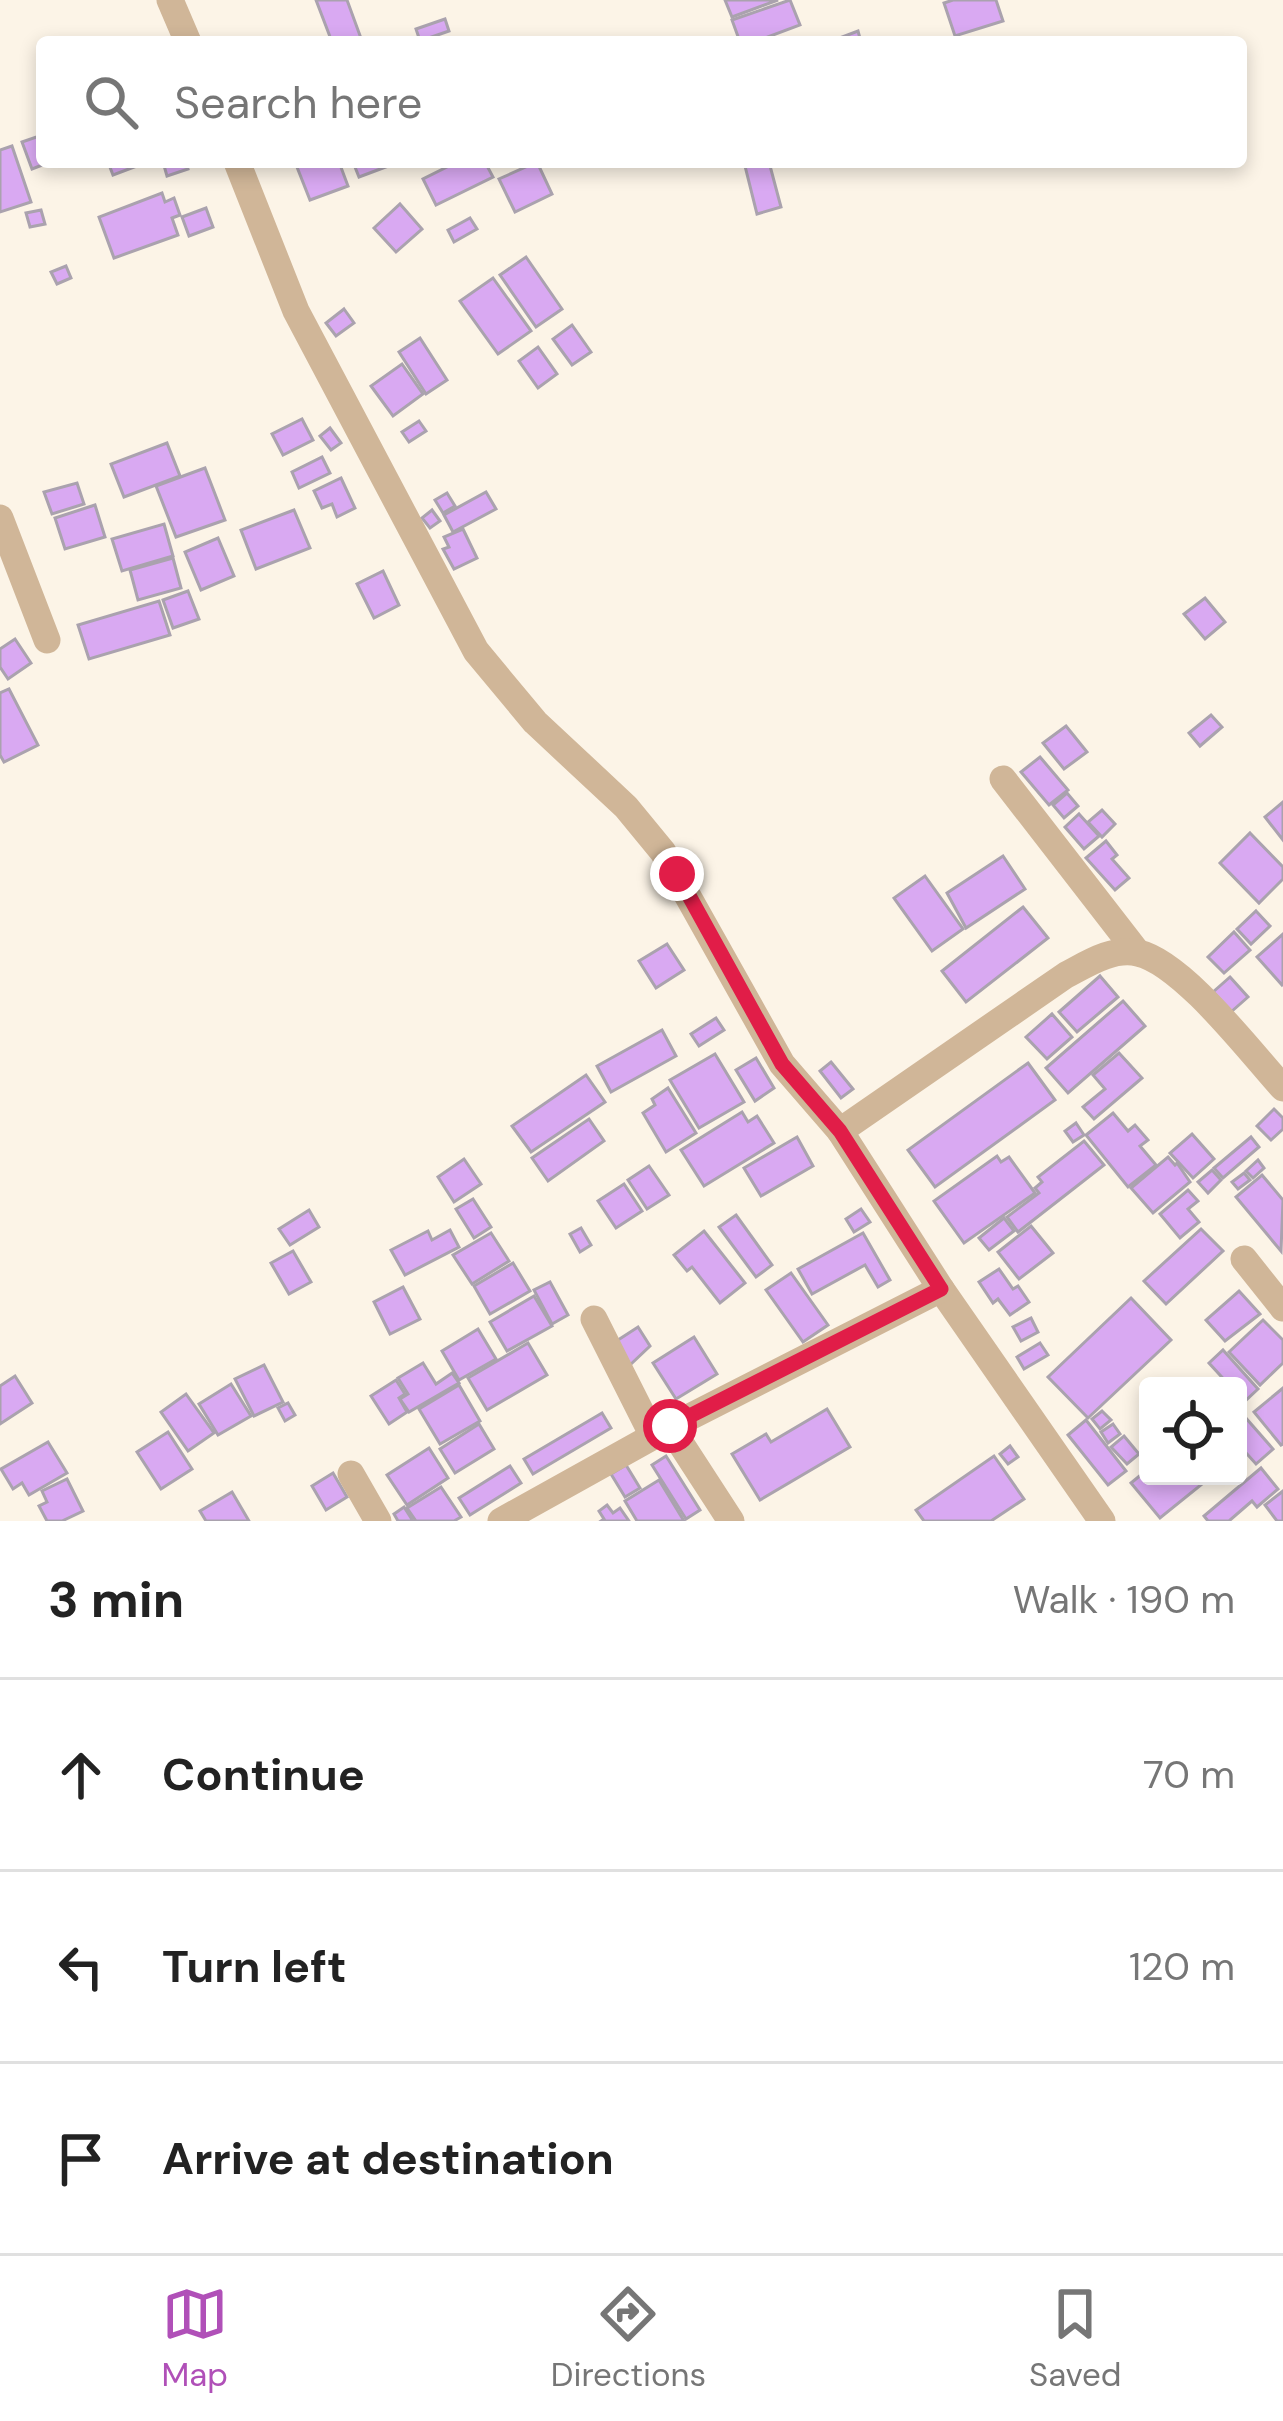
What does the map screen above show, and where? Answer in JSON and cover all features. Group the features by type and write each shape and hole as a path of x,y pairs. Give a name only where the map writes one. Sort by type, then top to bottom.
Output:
{"street":[{"path":"170,0 185,36"},
{"path":"239,168 296,311 476,651 535,722 648,831 677,874 782,1064 840,1131 941,1289 1102,1521"},
{"path":"0,518 46,640"},
{"path":"1004,779 1137,952 1176,971 1283,1088"},
{"path":"840,1131 1066,975 1102,956 1137,952"},
{"path":"1244,1259 1283,1308"},
{"path":"501,1521 662,1431 941,1289"},
{"path":"594,1319 662,1431 731,1521"},
{"path":"351,1474 378,1521"}],"building":[{"path":"316,0 347,0 360,36 330,36"},
{"path":"725,0 778,0 732,17"},
{"path":"790,0 800,25 770,36 738,36 732,20"},
{"path":"996,0 1003,21 955,36 944,3"},
{"path":"445,19 449,31 418,36 416,29"},
{"path":"36,137 36,167 32,169 22,142"},
{"path":"12,146 31,202 0,212 0,150"},
{"path":"165,168 188,168 188,169 167,176"},
{"path":"297,168 341,168 348,186 310,200"},
{"path":"355,168 383,168 359,177"},
{"path":"445,168 488,168 493,177 436,205 423,179"},
{"path":"524,168 540,168 552,194 515,212 499,179"},
{"path":"746,168 771,168 781,207 757,214"},
{"path":"162,193 165,202 174,198 180,215 172,218 178,235 114,258 99,217"},
{"path":"400,204 422,229 396,252 374,228"},
{"path":"206,208 213,227 189,236 182,217"},
{"path":"41,210 45,224 30,227 26,213"},
{"path":"470,218 477,229 454,242 448,230"},
{"path":"526,257 562,309 536,327 500,275"},
{"path":"66,266 71,278 57,284 51,272"},
{"path":"493,278 531,331 498,354 460,301"},
{"path":"344,309 354,323 336,336 326,323"},
{"path":"572,325 591,352 572,365 553,339"},
{"path":"420,338 447,380 426,394 399,352"},
{"path":"538,347 557,374 538,388 519,361"},
{"path":"402,364 423,394 393,416 371,386"},
{"path":"302,419 313,440 283,455 272,434"},
{"path":"419,421 426,431 409,442 402,432"},
{"path":"330,428 341,443 331,450 320,436"},
{"path":"167,443 180,476 124,497 111,464"},
{"path":"322,457 330,473 299,488 292,472"},
{"path":"205,468 225,520 176,537 156,486"},
{"path":"341,478 355,508 337,517 332,504 322,508 314,491"},
{"path":"77,483 84,504 52,514 44,492"},
{"path":"486,492 496,509 453,532 444,515"},
{"path":"447,493 455,506 443,513 435,500"},
{"path":"95,505 105,537 65,549 55,518"},
{"path":"294,510 310,548 256,569 241,530"},
{"path":"432,510 440,521 430,528 422,518"},
{"path":"164,524 173,556 122,571 112,539"},
{"path":"463,529 477,558 454,569 443,549 449,547 444,537"},
{"path":"218,538 234,576 201,590 185,552"},
{"path":"173,558 181,588 138,600 130,570"},
{"path":"383,571 399,605 374,618 357,584"},
{"path":"188,591 199,619 173,628 163,600"},
{"path":"1205,598 1225,622 1205,639 1184,614"},
{"path":"159,601 170,635 89,659 78,625"},
{"path":"15,639 31,663 8,679 0,667 0,649"},
{"path":"9,689 38,745 4,762 0,693"},
{"path":"1211,715 1222,727 1200,746 1189,733"},
{"path":"1066,726 1087,752 1064,769 1043,743"},
{"path":"1040,757 1068,790 1049,805 1021,772"},
{"path":"1067,793 1078,806 1064,818 1053,805"},
{"path":"1283,802 1283,840 1265,817"},
{"path":"1102,810 1115,824 1102,837 1088,822"},
{"path":"1079,814 1099,836 1084,849 1065,827"},
{"path":"1250,833 1283,867 1283,879 1259,903 1220,863"},
{"path":"1106,841 1117,855 1112,859 1129,878 1115,890 1086,858"},
{"path":"1003,856 1025,889 966,928 947,893"},
{"path":"925,876 963,929 932,951 894,898"},
{"path":"1023,907 1048,938 966,1002 942,971"},
{"path":"1256,911 1270,926 1251,944 1237,929"},
{"path":"1234,932 1250,950 1224,973 1208,957"},
{"path":"1283,934 1283,984 1282,985 1257,957"},
{"path":"667,944 684,970 656,988 639,961"},
{"path":"1100,976 1118,997 1077,1032 1059,1012"},
{"path":"1230,977 1248,997 1231,1012 1213,992"},
{"path":"1123,1001 1145,1026 1068,1093 1046,1068"},
{"path":"1052,1014 1072,1037 1047,1059 1026,1037"},
{"path":"716,1018 724,1030 699,1046 691,1034"},
{"path":"662,1030 676,1056 611,1092 597,1066"},
{"path":"1119,1053 1142,1078 1094,1119 1083,1107 1105,1089 1093,1075"},
{"path":"715,1054 744,1102 699,1128 670,1080"},
{"path":"756,1058 774,1088 755,1101 736,1070"},
{"path":"831,1062 853,1089 841,1098 820,1071"},
{"path":"1028,1063 1055,1100 935,1187 908,1150"},
{"path":"586,1075 605,1102 531,1152 512,1126"},
{"path":"668,1088 696,1133 666,1152 643,1113"},
{"path":"1274,1109 1283,1118 1283,1129 1271,1140 1257,1126"},
{"path":"742,1112 748,1122 757,1116 774,1143 704,1186 681,1150"},
{"path":"1113,1113 1128,1131 1135,1125 1148,1140 1140,1146 1156,1165 1128,1187 1086,1135"},
{"path":"589,1119 604,1141 548,1181 532,1158"},
{"path":"1076,1123 1084,1135 1073,1142 1065,1131"},
{"path":"1192,1134 1214,1159 1193,1178 1170,1153"},
{"path":"797,1137 813,1166 761,1196 744,1168"},
{"path":"1251,1137 1259,1147 1223,1178 1214,1168"},
{"path":"1084,1141 1104,1165 1018,1232 1007,1217 1039,1193 1035,1188 1042,1182 1038,1177"},
{"path":"997,1156 1001,1162 1009,1157 1035,1193 964,1243 934,1201"},
{"path":"1168,1157 1190,1182 1153,1213 1131,1188"},
{"path":"464,1159 481,1184 454,1202 438,1177"},
{"path":"1258,1160 1264,1168 1253,1178 1246,1171"},
{"path":"649,1166 669,1195 647,1209 628,1180"},
{"path":"1212,1170 1221,1180 1208,1193 1198,1182"},
{"path":"1244,1173 1250,1180 1238,1189 1232,1182"},
{"path":"1262,1175 1283,1200 1281,1251 1236,1197"},
{"path":"624,1184 642,1211 616,1228 598,1201"},
{"path":"1188,1190 1198,1201 1188,1209 1199,1222 1180,1238 1160,1214"},
{"path":"473,1199 491,1227 474,1238 456,1209"},
{"path":"861,1209 870,1222 854,1232 846,1219"},
{"path":"309,1210 319,1227 290,1245 279,1229"},
{"path":"736,1215 772,1265 756,1277 719,1227"},
{"path":"1004,1218 1014,1231 989,1250 979,1238"},
{"path":"1031,1226 1053,1253 1019,1279 998,1252"},
{"path":"581,1228 591,1245 580,1252 570,1234"},
{"path":"1201,1229 1223,1251 1166,1304 1144,1281"},
{"path":"450,1230 459,1247 405,1275 391,1250 428,1231 432,1240"},
{"path":"704,1231 745,1283 720,1303 692,1267 687,1271 674,1255"},
{"path":"491,1233 509,1261 472,1284 453,1255"},
{"path":"863,1233 890,1280 878,1287 865,1265 812,1294 798,1269"},
{"path":"293,1251 311,1282 289,1294 271,1263"},
{"path":"513,1263 530,1291 490,1314 474,1286"},
{"path":"999,1269 1029,1302 1010,1315 998,1299 993,1303 979,1282"},
{"path":"791,1273 828,1325 803,1342 766,1290"},
{"path":"550,1282 568,1315 552,1324 534,1290"},
{"path":"403,1287 420,1319 390,1334 374,1302"},
{"path":"1239,1291 1260,1314 1225,1341 1206,1320"},
{"path":"534,1296 552,1326 507,1351 490,1322"},
{"path":"1131,1298 1171,1340 1088,1418 1048,1377"},
{"path":"1031,1318 1038,1332 1021,1341 1013,1327"},
{"path":"1263,1320 1283,1340 1283,1363 1260,1385 1229,1352"},
{"path":"638,1327 650,1346 630,1365 615,1342"},
{"path":"478,1329 496,1359 459,1380 442,1351"},
{"path":"694,1337 717,1374 676,1399 653,1363"},
{"path":"528,1343 547,1375 487,1410 468,1378"},
{"path":"1040,1343 1048,1355 1024,1369 1017,1357"},
{"path":"1223,1350 1258,1389 1247,1399 1247,1377 1222,1377 1209,1363"},
{"path":"423,1363 436,1384 452,1373 459,1383 409,1412 400,1399 408,1394 398,1378"},
{"path":"264,1365 283,1402 254,1416 235,1379"},
{"path":"15,1376 32,1403 0,1424 0,1386"},
{"path":"396,1380 405,1394 399,1398 407,1412 389,1424 371,1396"},
{"path":"231,1384 251,1416 218,1435 199,1404"},
{"path":"459,1385 480,1421 440,1444 419,1409"},
{"path":"1283,1388 1283,1444 1281,1445 1254,1412"},
{"path":"186,1394 214,1433 188,1451 161,1412"},
{"path":"288,1403 295,1415 285,1421 278,1408"},
{"path":"827,1409 850,1447 760,1500 732,1454 766,1434 771,1442"},
{"path":"1102,1411 1111,1420 1100,1429 1092,1419"},
{"path":"602,1413 611,1428 533,1474 524,1459"},
{"path":"1247,1419 1273,1449 1256,1464 1247,1454"},
{"path":"1086,1420 1126,1471 1108,1485 1068,1435"},
{"path":"479,1424 494,1449 455,1473 440,1449"},
{"path":"1113,1424 1120,1434 1108,1443 1101,1432"},
{"path":"168,1432 192,1469 161,1489 137,1452"},
{"path":"1124,1436 1139,1454 1127,1464 1111,1447"},
{"path":"48,1442 67,1473 29,1495 22,1483 13,1489 1,1469"},
{"path":"1010,1446 1018,1457 1008,1464 1000,1454"},
{"path":"429,1448 448,1478 407,1505 387,1475"},
{"path":"666,1456 700,1510 686,1519 652,1465"},
{"path":"994,1456 1024,1499 991,1521 924,1521 916,1510"},
{"path":"626,1465 640,1488 625,1497 611,1474"},
{"path":"510,1466 521,1483 470,1515 459,1498"},
{"path":"1261,1468 1278,1489 1257,1507 1252,1501 1229,1521 1208,1521 1204,1516 1241,1485 1247,1485"},
{"path":"333,1473 347,1497 326,1510 312,1486"},
{"path":"1139,1476 1139,1485 1201,1485 1160,1518 1131,1483"},
{"path":"67,1479 83,1511 62,1521 47,1521 39,1506 47,1502 42,1491"},
{"path":"659,1480 684,1521 637,1521 625,1501"},
{"path":"441,1487 461,1517 416,1521 407,1508"},
{"path":"1283,1491 1283,1521 1277,1521 1265,1505"},
{"path":"232,1492 249,1521 206,1521 200,1511"},
{"path":"607,1505 613,1513 620,1508 629,1521 601,1521 599,1511"},
{"path":"404,1507 413,1521 398,1521 394,1514"}],"route":[{"path":"670,1426 941,1289 840,1131 782,1064 677,874"}]}
